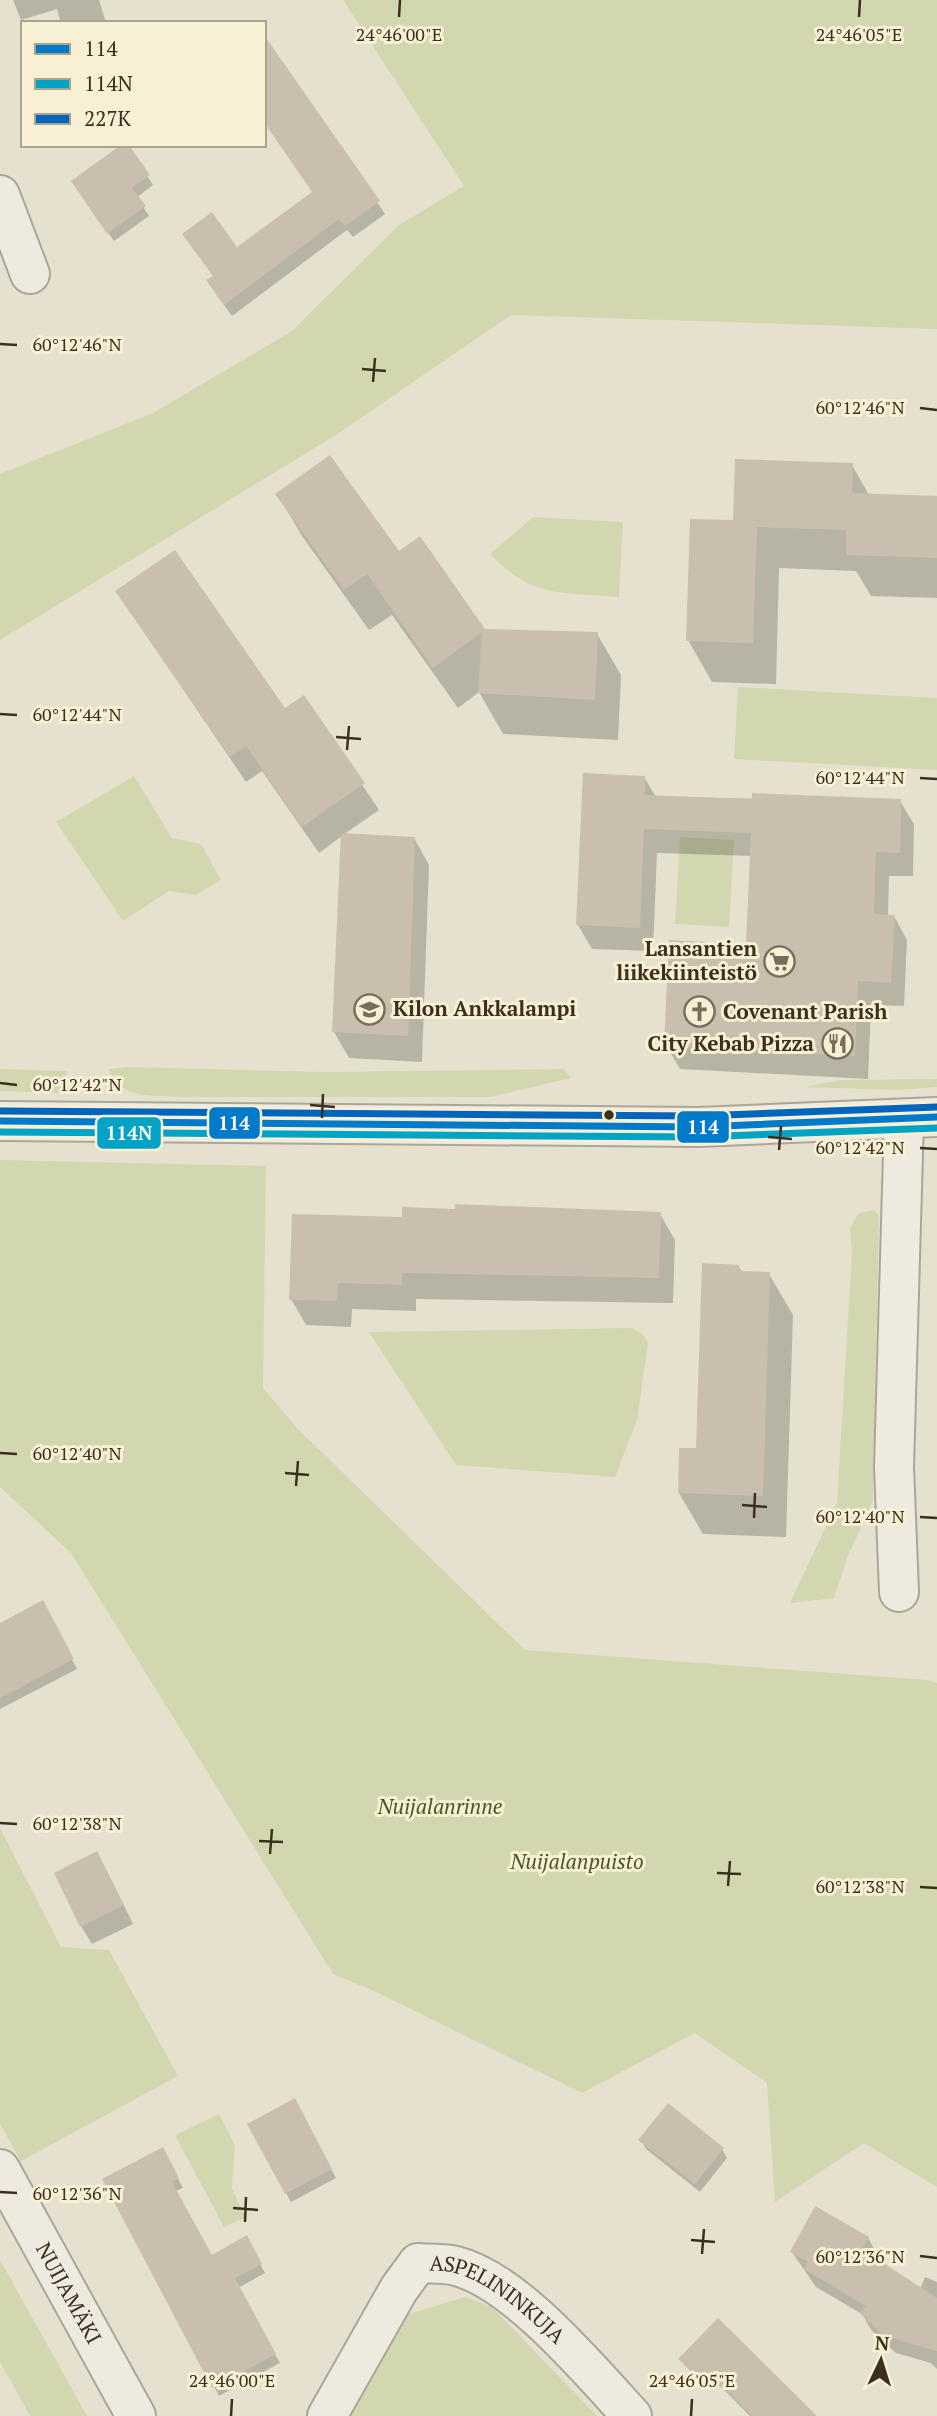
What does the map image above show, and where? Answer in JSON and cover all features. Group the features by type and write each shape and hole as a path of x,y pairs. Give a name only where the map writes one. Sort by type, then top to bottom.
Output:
{"street":[{"path":"0,195 30,274"},
{"path":"0,1121 699,1127 920,1118 894,1467 899,1592"},
{"name":"NUIJAMÄKI","path":"0,2169 136,2416"},
{"name":"ASPELININKUJA","path":"327,2416 398,2289 418,2263 456,2266 498,2286 564,2344 632,2416"}],"green space":[{"path":"343,0 937,0 937,329 511,315 336,435 0,640 0,474 153,413 292,331 399,225 464,186"},
{"path":"533,517 623,522 619,597 564,593 534,586 506,569 490,554"},
{"path":"738,687 937,698 937,770 734,759"},
{"path":"134,776 172,838 201,844 221,880 195,895 169,891 123,921 56,822"},
{"path":"680,837 734,840 729,927 675,924"},
{"path":"130,1067 323,1072 564,1069 571,1078 490,1097 180,1097 129,1091 114,1079 108,1069"},
{"path":"0,1069 67,1071 66,1082 60,1093 0,1091"},
{"path":"937,1079 937,1087 897,1090 806,1087 840,1080"},
{"name":"Nuijalanpuisto","path":"0,1160 266,1166 263,1388 297,1428 525,1650 927,1680 937,1683 937,2187 864,2143 775,2202 767,2083 695,2033 582,2093 374,1991 333,1974 71,1553 0,1487"},
{"path":"874,1210 879,1216 873,1501 847,1558 834,1598 790,1603 837,1503 852,1252 850,1227 859,1213"},
{"path":"632,1328 643,1334 648,1343 637,1420 615,1477 456,1465 369,1332"},
{"path":"0,1828 61,1947 109,1950 178,2076 21,2161 0,2124"},
{"path":"219,2114 235,2145 232,2189 246,2217 224,2227 175,2135"},
{"path":"0,2260 87,2416 30,2416 0,2362"},
{"path":"465,2297 492,2307 597,2416 346,2416 408,2314"}],"building":[{"path":"266,38 380,201 345,226 339,219 224,305 206,280 213,276 182,234 212,212 237,247 312,192 266,125"},
{"path":"118,147 130,147 150,175 132,188 146,206 107,234 71,181"},
{"path":"330,455 399,551 420,536 485,629 598,632 595,700 478,693 482,632 433,668 367,574 344,590 275,494"},
{"path":"735,459 853,463 852,493 937,496 937,558 846,555 846,530 757,527 753,643 686,641 690,519 733,520"},
{"path":"175,550 285,708 304,695 365,783 302,827 246,746 230,757 115,591"},
{"path":"583,773 645,776 645,795 752,799 752,793 901,799 900,853 876,852 874,914 895,915 891,983 858,981 855,1056 664,1046 669,940 746,944 751,833 644,829 640,928 576,925"},
{"path":"341,833 415,837 408,1036 332,1032"},
{"path":"455,1204 661,1212 659,1278 402,1273 402,1285 338,1283 337,1301 289,1300 292,1214 402,1217 402,1207 455,1209"},
{"path":"702,1263 739,1265 739,1271 770,1272 763,1496 678,1493 679,1448 696,1448"},
{"path":"43,1600 74,1659 0,1698 0,1623"},
{"path":"97,1851 124,1905 80,1927 54,1873"},
{"path":"295,2098 332,2169 285,2194 247,2124"},
{"path":"668,2103 724,2148 695,2184 638,2140"},
{"path":"163,2147 179,2178 172,2182 212,2255 247,2235 262,2264 235,2278 276,2354 212,2388 102,2179"},
{"path":"815,2206 869,2237 862,2249 937,2298 937,2351 884,2336 860,2313 866,2306 804,2269 808,2262 790,2252"},
{"path":"718,2318 817,2416 752,2416 708,2373 700,2380 678,2359"}],"transit line":[{"name":"227K","path":"0,1111 699,1116 937,1107"},
{"name":"114","path":"0,1121 699,1127 937,1117"},
{"name":"114N","path":"0,1132 699,1137 937,1128"}],"place":[{"name":"Lansantien liikekiinteistö","path":"780,961"},
{"name":"Kilon Ankkalampi","path":"370,1009"},
{"name":"Covenant Parish","path":"700,1012"},
{"name":"City Kebab Pizza","path":"837,1044"}],"park label":[{"name":"Nuijalanrinne","path":"440,1807"}]}
